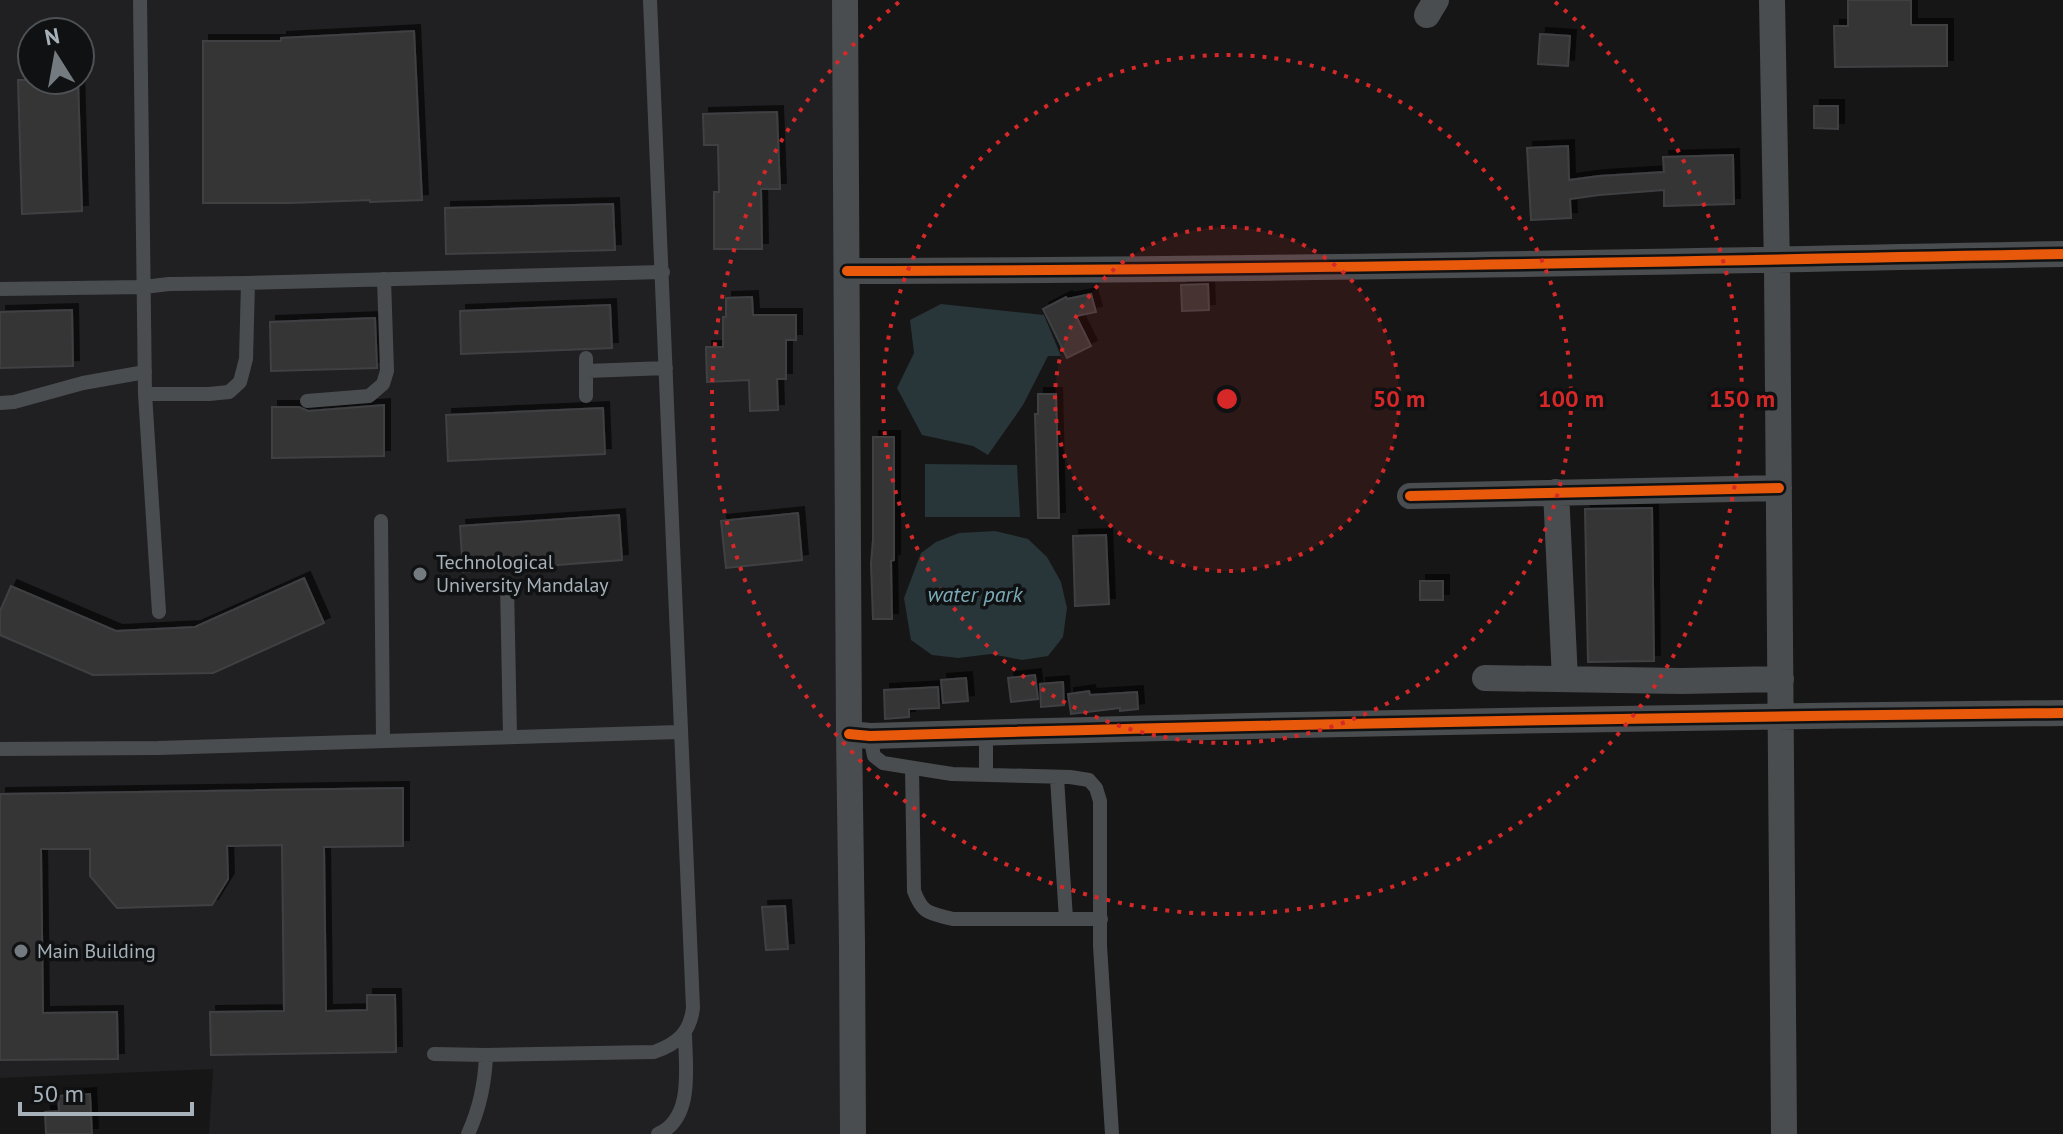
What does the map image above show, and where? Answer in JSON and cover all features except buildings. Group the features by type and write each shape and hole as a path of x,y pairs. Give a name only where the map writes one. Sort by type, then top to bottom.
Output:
{"street":[{"path":"845,0 847,271 859,735 852,943 853,1134"},
{"path":"1772,0 1784,1134"},
{"path":"847,271 1112,270 2063,254"},
{"path":"1410,496 1779,488"},
{"path":"1556,492 1565,679"},
{"path":"1485,678 1781,679"},
{"path":"859,735 1375,723 2063,713"}],"lane":[{"path":"140,0 145,394 159,612"},
{"path":"434,1054 654,1052 672,1046 691,1022 693,1008 650,0"},
{"path":"0,289 663,272"},
{"path":"307,401 369,396 383,384 387,371 384,279"},
{"path":"145,394 229,392 240,382 246,359 248,283"},
{"path":"586,396 586,364 666,368"},
{"path":"0,403 145,372"},
{"path":"381,521 383,741"},
{"path":"507,584 510,737"},
{"path":"0,749 158,748 679,732"},
{"path":"986,733 986,775"},
{"path":"859,735 883,763 952,774 1089,780 1096,788 1100,801 1100,946 1112,1134"},
{"path":"912,768 914,891 920,905 930,913 953,919 1101,919"},
{"path":"1057,778 1066,919"},
{"path":"658,1134 677,1117 684,1102 685,1032"},
{"path":"468,1134 476,1118 485,1081 486,1055"}],"shaded area":[{"name":"Technological University Mandalay","path":"0,0 833,0 847,1134 209,1134 213,1069 0,1078"}],"water":[{"path":"941,304 1044,315 1061,356 1048,356 1023,405 988,455 973,446 922,435 897,388 914,353 910,320"},
{"path":"925,464 1017,465 1020,517 925,517"},
{"name":"water park","path":"995,531 1028,539 1047,557 1061,582 1067,608 1063,637 1048,656 1022,660 991,654 958,658 932,655 911,640 904,598 921,553 936,542 959,533"}],"cycle path":[{"path":"847,271 1607,263 2063,254"},
{"path":"1410,496 1779,488"},
{"path":"849,734 2063,713"}],"place":[{"name":"Technological University Mandalay","path":"420,574"},
{"name":"Main Building","path":"21,951"}]}
